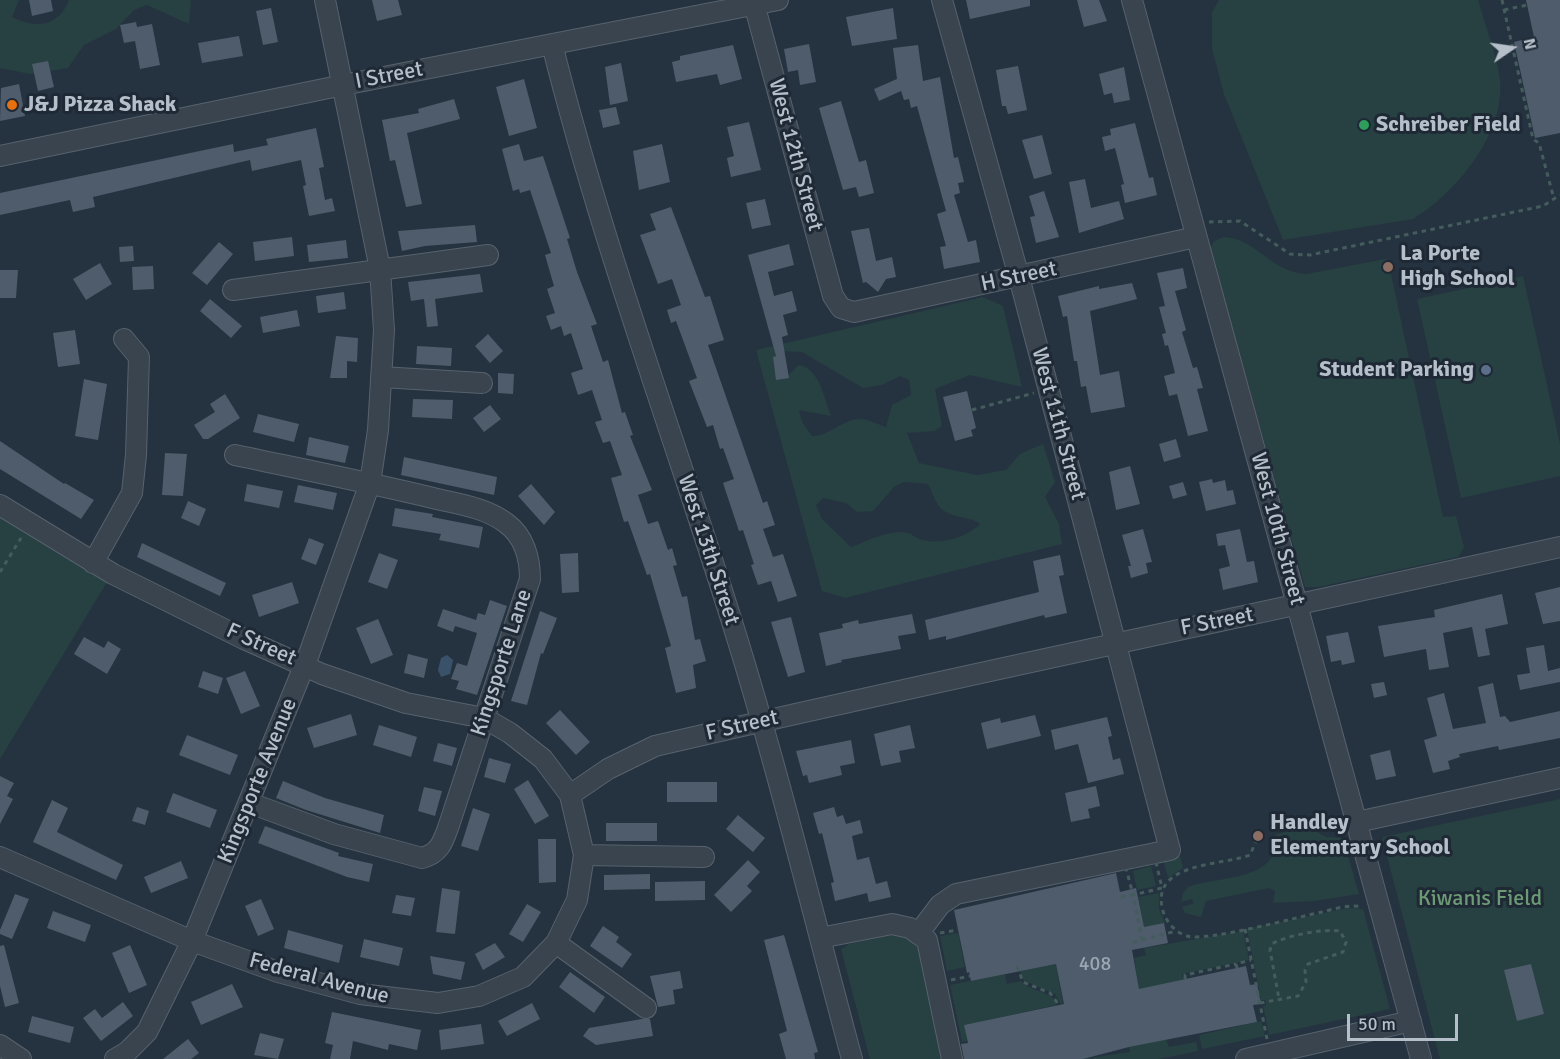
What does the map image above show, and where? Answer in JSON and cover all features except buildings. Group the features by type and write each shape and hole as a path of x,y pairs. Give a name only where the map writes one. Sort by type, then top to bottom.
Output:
{"street":[{"name":"Kingsporte Avenue","path":"115,1059 127,1052 147,1032 192,940 305,665 370,483 378,430 384,330 380,269 325,0"},
{"name":"I Street","path":"0,156 343,85 753,3 778,0"},
{"name":"West 11th Street","path":"918,934 940,905 956,894 1170,850 1019,277 942,0"},
{"name":"West 10th Street","path":"1132,0 1421,1059"},
{"name":"West 12th Street","path":"753,3 833,296 841,308"},
{"name":"West 13th Street","path":"552,44 590,186 727,604 852,1059"},
{"name":"H Street","path":"841,308 854,312 1019,277 1194,230"},
{"path":"233,290 488,255"},
{"path":"93,563 132,493 136,455 139,357 124,339"},
{"path":"381,378 482,383"},
{"name":"Kingsporte Lane","path":"236,455 370,483 491,513 508,524 522,541 530,561 530,579 442,845 433,855 422,858 334,834 250,803"},
{"name":"F Street","path":"0,505 93,563 223,629 322,674 406,703 484,718 510,733 543,759 570,795 608,770 655,746 1116,642 1298,605 1560,547"},
{"path":"1357,822 1560,777"},
{"name":"Federal Avenue","path":"1,860 192,940 278,972 360,994 438,1003 479,996 523,977 556,943 577,900 584,855 570,795"},
{"path":"584,855 704,857"},
{"path":"820,938 892,924 910,928 927,940 952,1059"},
{"path":"556,943 646,1008"},
{"path":"1246,1059 1411,1021"},
{"path":"0,1045 21,1059"}],"path":[{"path":"1502,0 1533,139 1539,143 1554,199"},
{"path":"1504,10 1527,5"},
{"path":"1194,230 1240,221 1290,254 1310,255 1543,206 1560,195"},
{"path":"972,410 1036,393"},
{"path":"0,572 30,524"},
{"path":"1121,897 1162,888 1180,871 1250,855 1257,839"},
{"path":"1142,940 1126,868 1156,862 1162,888 1162,909 1176,931"},
{"path":"1130,943 1176,931 1197,938 1356,905 1365,908"},
{"path":"1245,929 1268,1044"},
{"path":"1260,1004 1298,996 1303,991 1308,964 1343,952 1346,942 1340,931 1331,929 1292,937 1272,944 1270,950 1279,999"},
{"path":"1185,979 1185,975 1237,966 1251,960"},
{"path":"1017,966 1023,982 1050,993 1059,1005"},
{"path":"946,981 970,976"}],"green space":[{"path":"0,0 19,0 12,17 38,24 46,23 59,16 69,0 191,0 189,24 147,5 134,10 116,29 84,45 68,68 30,74 0,68"},
{"name":"Schreiber Field","path":"1219,0 1478,0 1494,50 1500,80 1495,121 1486,141 1461,178 1429,208 1413,219 1283,240 1224,94 1212,49 1212,12"},
{"path":"1224,237 1246,243 1283,268 1307,274 1388,260 1443,517 1456,516 1464,547 1458,557 1318,587 1305,587 1210,249 1214,241"},
{"path":"1523,276 1560,444 1560,476 1461,498 1417,299"},
{"path":"983,297 1003,306 1022,387 970,375 935,389 942,426 935,431 907,433 919,463 977,475 1006,470 1020,454 1043,444 1055,482 1045,497 1059,524 1062,544 845,598 822,591 756,350","holes":["776,351 802,352 863,388 882,385 900,376 909,380 911,395 892,405 886,427 855,419 825,433 812,436 802,422 799,410 831,416 820,385 812,372 799,365 787,376 774,365","904,482 928,484 942,510 980,524 968,533 946,540 923,540 904,532 895,532 851,547 822,519 816,505 823,498 846,503 857,512 873,511 895,486"]},
{"path":"0,517 107,582 0,759"},
{"name":"Kiwanis Field","path":"1560,799 1560,1059 1440,1059 1382,837"},
{"path":"1307,826 1326,837 1343,838 1359,894 1314,901 1273,903 1275,891 1269,888 1206,901 1201,917 1185,913 1182,907 1194,903 1191,899 1181,902 1183,893 1188,887 1245,875 1258,869 1268,861 1274,850 1275,835"},
{"path":"1180,856 1183,868 1168,878 1163,859"},
{"path":"1151,866 1156,886 1137,890 1133,871"},
{"path":"1159,893 1159,909 1165,923 1144,928 1138,897"},
{"path":"1348,908 1363,909 1390,1009 1269,1035 1263,1006 1266,1005 1265,1000 1261,1000 1247,929"},
{"path":"1243,931 1249,960 1182,974 1183,980 1139,992 1134,958 1146,955 1144,948"},
{"path":"958,933 965,967 947,971 940,936"},
{"path":"905,934 918,942 956,1059 870,1059 841,949 849,944"},
{"path":"1056,964 1063,1004 1055,994 1023,980 1020,971"},
{"path":"1005,974 1007,984 1021,981 1030,988 1050,996 1057,1005 965,1025 967,1041 962,1042 950,985"},
{"path":"1261,1021 1265,1036 1202,1049 1199,1035"},
{"path":"1166,1039 1169,1047 1196,1042 1198,1051 1159,1059 1083,1059 1130,1052 1129,1047"}],"water":[{"path":"447,655 453,660 450,674 441,677 438,670 441,658"}],"place":[{"name":"J&J Pizza Shack","path":"12,105"},
{"name":"Schreiber Field","path":"1364,125"},
{"name":"La Porte High School","path":"1388,267"},
{"name":"Student Parking","path":"1486,370"},
{"name":"Handley Elementary School","path":"1258,836"}]}
